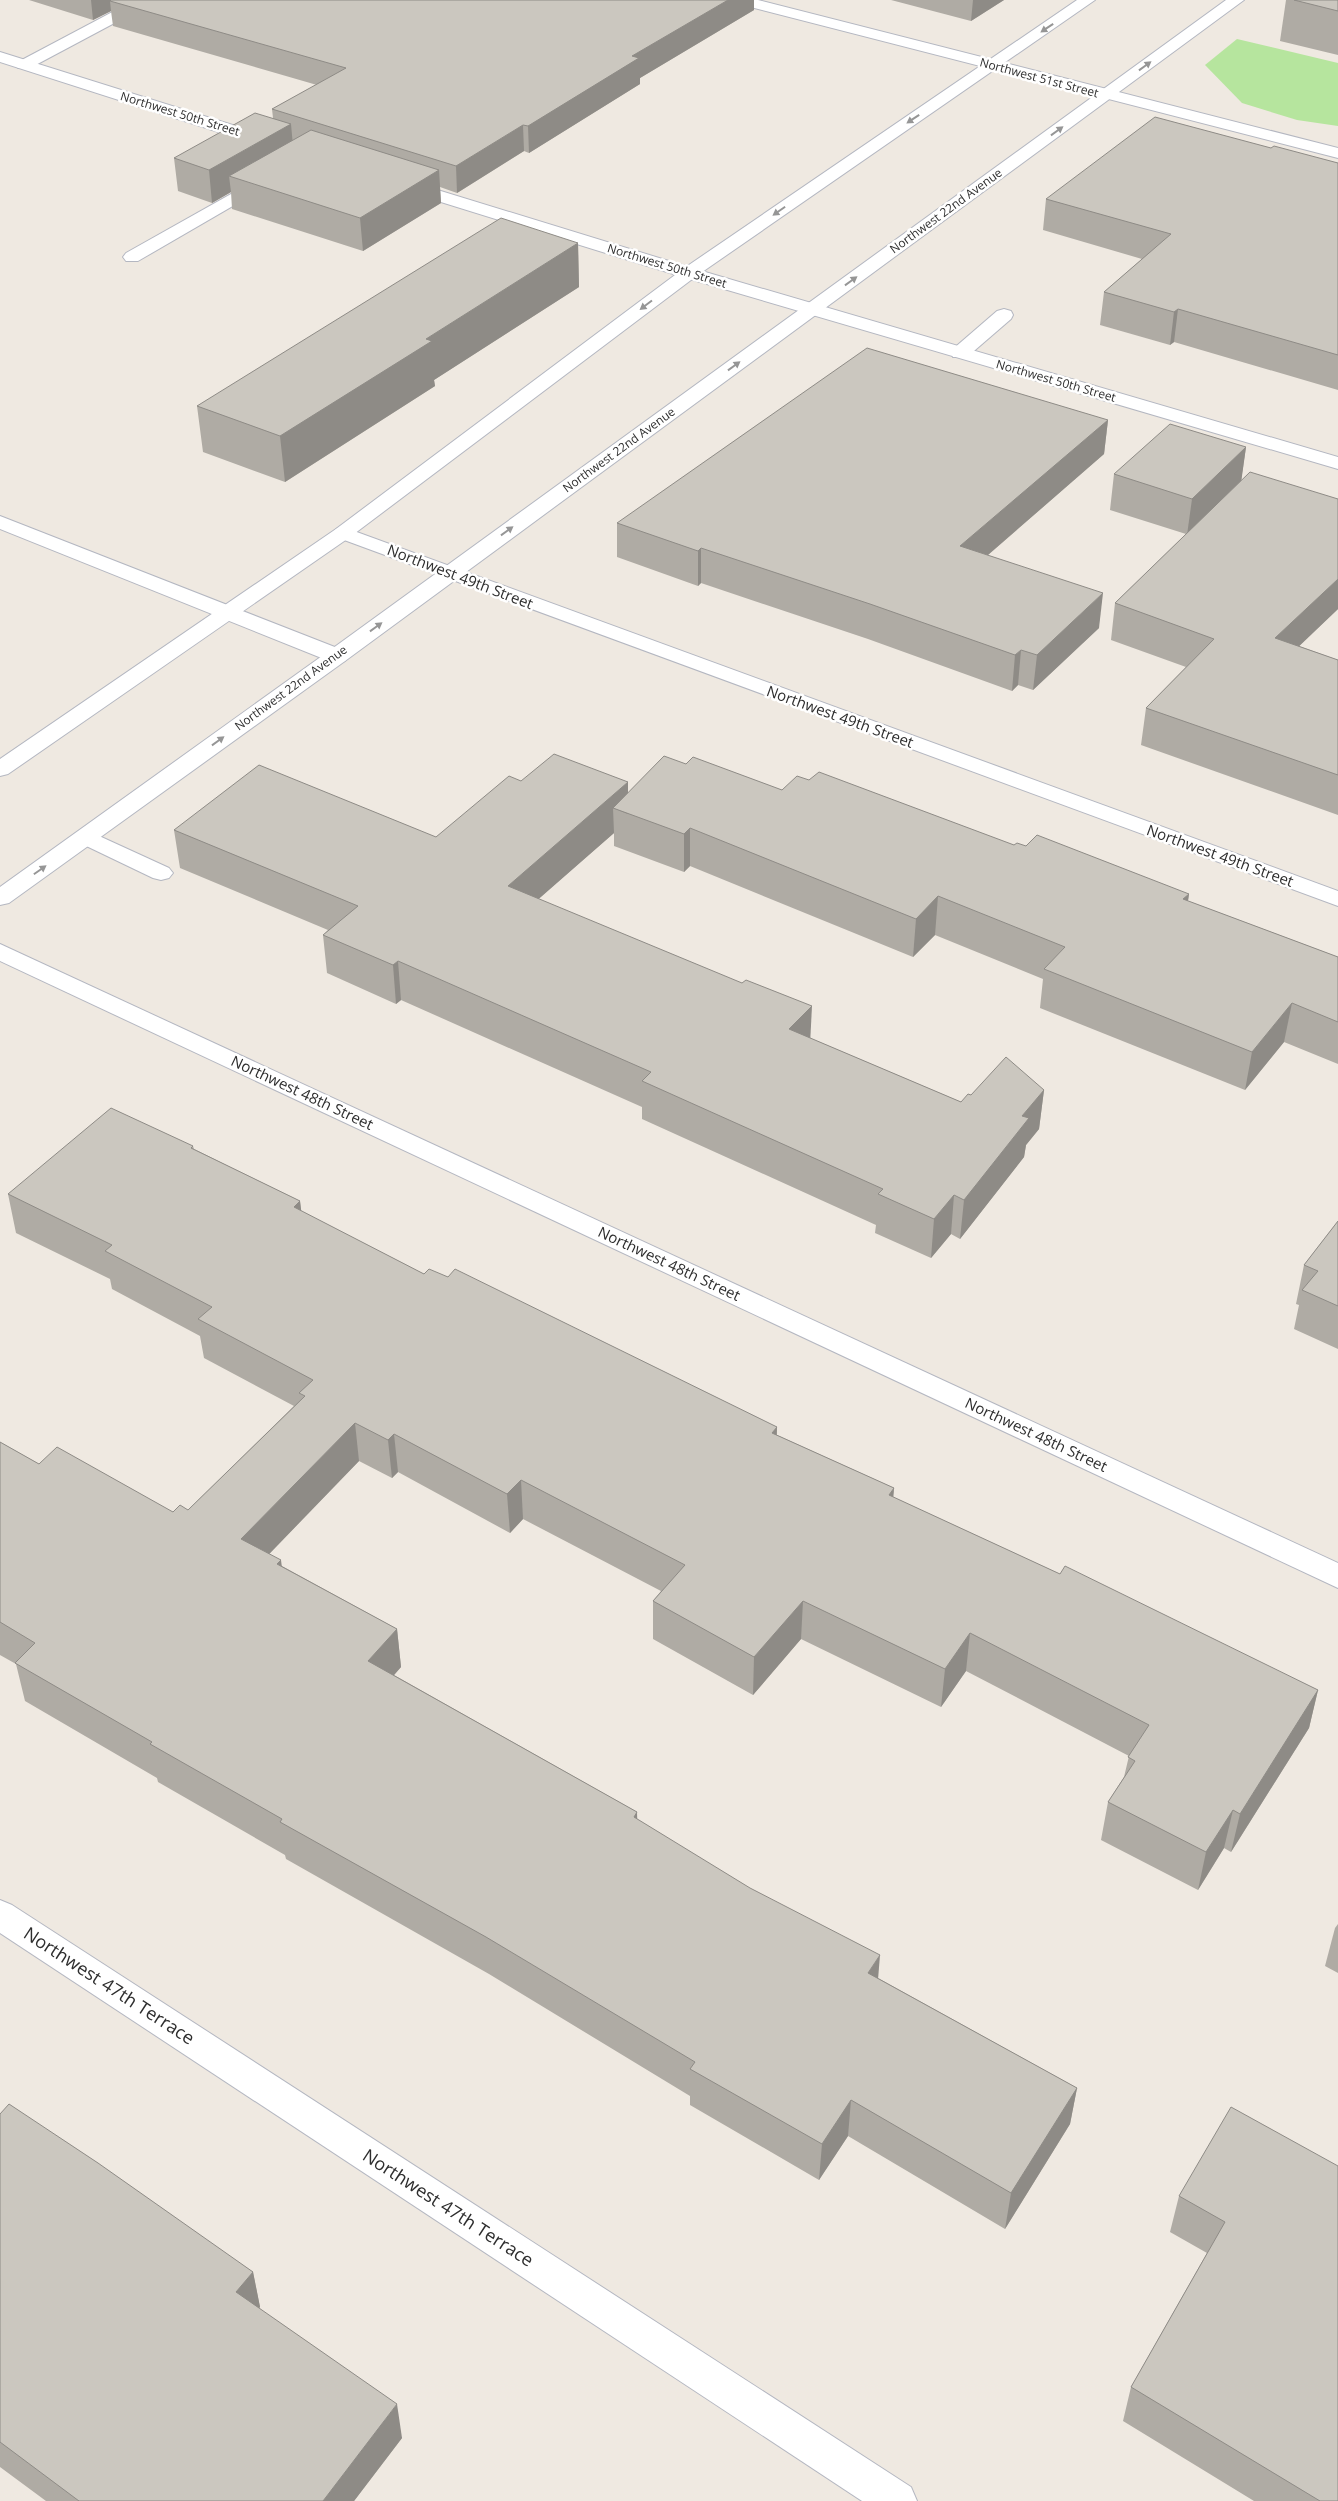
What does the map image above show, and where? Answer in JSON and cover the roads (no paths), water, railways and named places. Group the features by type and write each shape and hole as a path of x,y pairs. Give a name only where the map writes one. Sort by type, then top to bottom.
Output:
{"street":[{"path":"24,65 146,0"},
{"name":"Northwest 51st Street","path":"740,0 1338,153"},
{"path":"0,769 343,532 689,274 1087,0"},
{"name":"Northwest 22nd Avenue","path":"0,898 337,656 448,573 1236,0"},
{"name":"Northwest 50th Street","path":"0,57 281,146"},
{"path":"132,257 276,174"},
{"name":"Northwest 50th Street","path":"386,179 689,274 1338,463"},
{"path":"960,353 1004,315"},
{"path":"0,522 337,656"},
{"name":"Northwest 49th Street","path":"343,532 448,573 1338,899"},
{"path":"86,837 161,873"},
{"name":"Northwest 48th Street","path":"0,952 1338,1576"},
{"name":"Northwest 47th Terrace","path":"0,1915 897,2501"}]}
